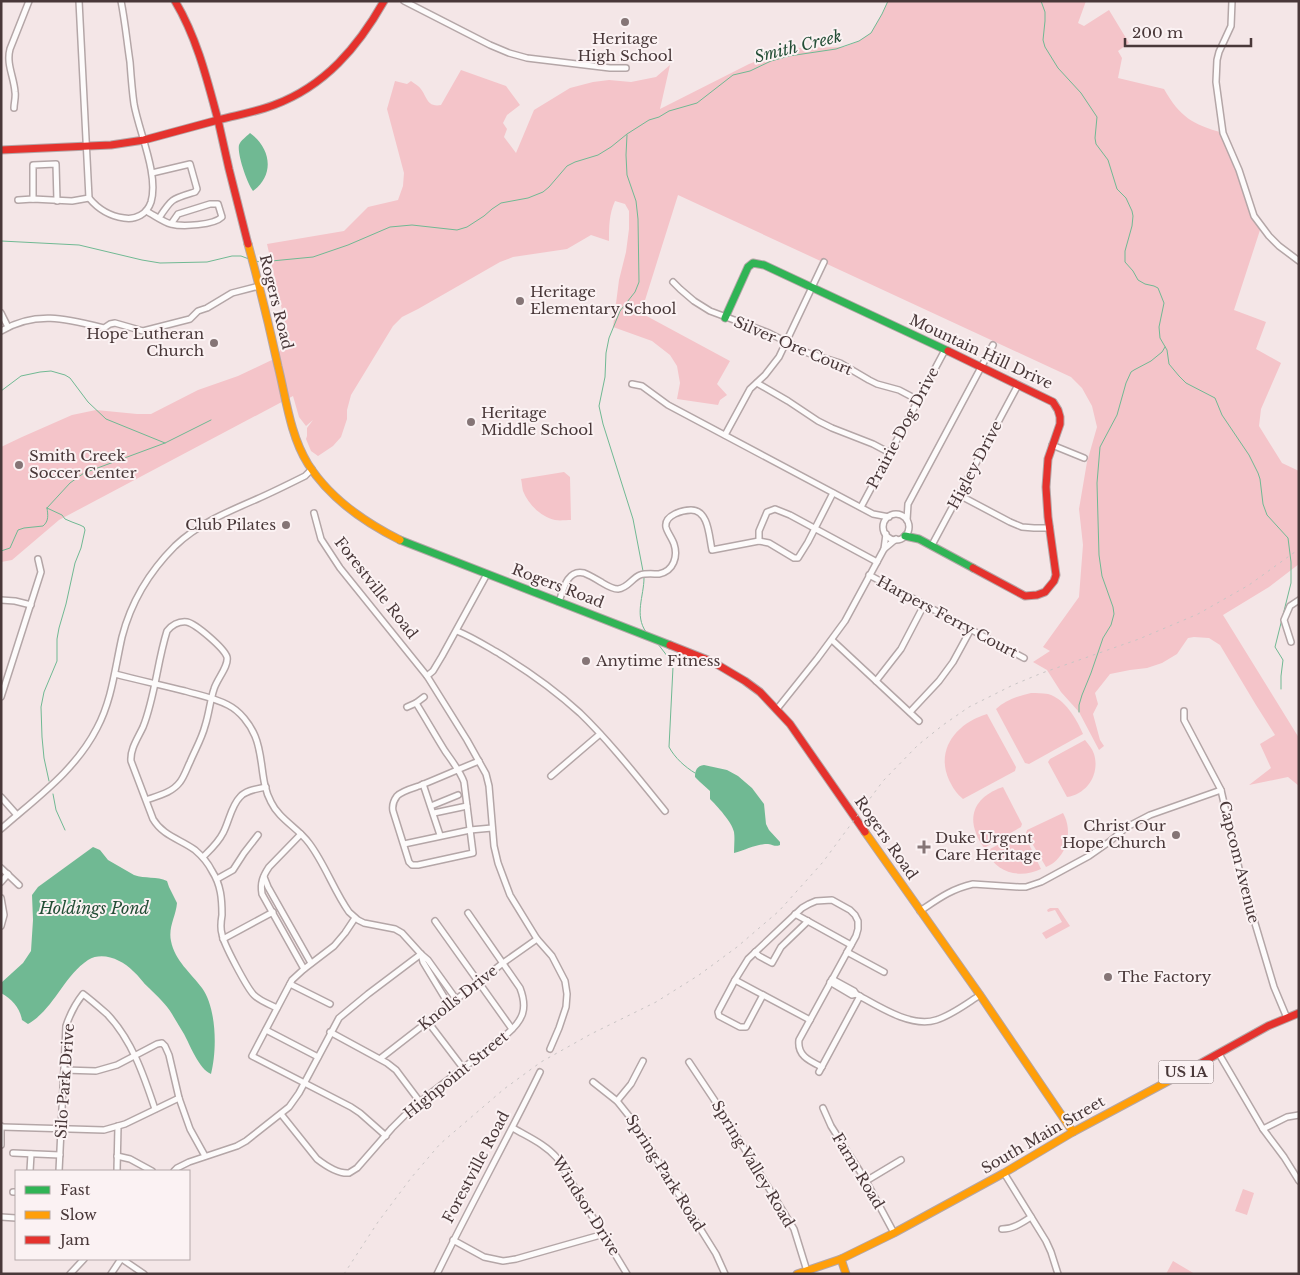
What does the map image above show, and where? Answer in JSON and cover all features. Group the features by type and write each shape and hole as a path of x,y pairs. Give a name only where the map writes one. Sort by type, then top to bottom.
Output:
{"main road":[{"name":"Rogers Road","path":"175,1 190,28 204,64 294,433 312,469 338,499 379,530 713,662 760,692 790,724 980,995 1073,1132"},
{"path":"1,150 86,147 144,140 271,106 307,89 333,70 363,34 384,1"},
{"name":"Mountain Hill Drive","path":"725,318 748,267 753,263 764,265 981,366 1053,402 1059,410 1060,420 1048,459 1047,497 1056,575 1053,584 1046,591 1037,595 1025,596 932,545 919,539 905,536"},
{"name":"South Main Street","path":"797,1274 841,1259 894,1233 1004,1173 1073,1132 1268,1026 1299,1013"},
{"path":"841,1259 846,1274"}],"street":[{"path":"14,108 16,94 8,56 29,1"},
{"path":"78,1 89,198 102,211 123,218 131,218 139,216 146,211 151,202 152,174 134,102 121,1"},
{"path":"404,1 509,53 527,58 610,68 626,68"},
{"path":"1232,1 1230,26 1217,60 1216,82 1223,133 1239,170 1254,216 1279,246 1299,260"},
{"path":"33,199 33,165 56,164 57,201"},
{"path":"152,174 190,164 196,189 195,192 170,202 159,218"},
{"path":"18,200 72,201 89,198"},
{"path":"146,211 171,224 185,226 218,221 222,216 218,204 210,204 178,214 171,224"},
{"path":"725,435 750,389 765,375 779,357 824,262"},
{"name":"Silver Ore Court","path":"674,282 694,301 710,311 725,318 753,326 808,353 840,363 868,380 898,390 918,400"},
{"path":"1,331 28,320 48,318 66,319 104,328 115,323 143,331 190,319 198,310 207,308 232,293 259,286"},
{"path":"1,313 8,327"},
{"path":"777,709 845,621 884,549 885,522 908,504 993,345"},
{"name":"Prairie Dog Drive","path":"861,507 945,350"},
{"path":"757,383 818,421 890,453"},
{"path":"632,384 642,386 668,405 861,507 873,514 884,526"},
{"name":"Higley Drive","path":"932,545 1018,385"},
{"path":"1052,445 1084,458"},
{"path":"1,829 50,787 84,751 98,727 107,706 123,636 136,601 149,576 158,564 198,528 305,476 312,469"},
{"path":"559,602 568,578 578,573 584,573 617,589 624,588 642,574 662,574 668,570 675,559 675,549 666,522 671,515 688,510 695,510 703,515 707,522 712,550 759,542 769,544 794,558 798,558 833,493"},
{"path":"959,495 1022,527 1050,528"},
{"path":"884,549 896,539 905,536 909,528 907,520 908,504"},
{"path":"759,542 759,531 764,516 767,512 775,509 815,528 877,562"},
{"name":"Forestville Road","path":"314,513 321,539 340,568 427,676 486,774 498,863 510,895 537,939 552,956 565,981 566,1007 550,1049"},
{"path":"873,514 889,517"},
{"path":"897,514 907,520"},
{"name":"Mountain Hill Drive","path":"909,528 919,539"},
{"path":"886,534 892,539 896,539"},
{"path":"1,697 41,572 38,558"},
{"path":"427,676 433,671 457,631 487,574"},
{"name":"Harpers Ferry Court","path":"870,575 1024,658"},
{"path":"1,600 15,600 30,605"},
{"path":"1291,642 1284,620 1290,606 1299,600"},
{"path":"876,681 901,649 924,605"},
{"path":"146,800 172,789 180,782 204,731 217,679 227,663 222,649 208,636 192,624 186,622 171,626 167,631 148,712 130,756 133,767 153,818 158,826 164,832 203,857 217,879 221,894 221,929 223,939 251,991 259,999 277,1008"},
{"path":"910,712 939,681 953,662 971,629"},
{"path":"457,631 483,644 546,685 580,714 600,734 665,811"},
{"path":"832,640 919,721"},
{"path":"115,674 212,698 234,709 249,725 255,736 270,801 277,812 310,844 345,907 355,918 364,923 395,929 402,933 428,960 456,1000"},
{"path":"407,707 424,697"},
{"path":"416,703 458,770 464,782 473,853 412,865 409,862 392,807 396,798 399,794 458,770 479,761"},
{"name":"Capcom Avenue","path":"1184,711 1184,720 1222,790 1242,880 1274,987 1287,1018"},
{"path":"551,776 600,734"},
{"path":"423,784 440,835"},
{"path":"203,857 223,834 240,797 248,792 266,787"},
{"path":"920,912 958,887 973,884 1026,887 1041,882 1089,856 1127,827 1150,815 1222,790"},
{"path":"431,806 458,795"},
{"path":"1,797 17,815"},
{"path":"434,813 467,806"},
{"path":"404,844 440,835 492,828"},
{"path":"301,834 269,867 261,885 262,894 304,969"},
{"path":"217,879 233,870 258,836"},
{"path":"1,868 19,885"},
{"path":"1,882 8,874"},
{"path":"264,876 268,887 311,963"},
{"path":"1,898 1,926"},
{"path":"763,995 746,1027 740,1027 721,1018 718,1012 748,959 802,908 816,901 832,900 855,914 858,921 858,929 799,1040 799,1049 804,1058 821,1070 858,995"},
{"path":"223,939 272,912"},
{"name":"Highpoint Street","path":"281,1114 317,1159 343,1173 349,1173 354,1171 404,1116 517,1024 524,1011 523,996 520,988 468,913"},
{"path":"795,914 851,945"},
{"path":"355,918 334,946 304,969 290,984 252,1056 356,1110 386,1136"},
{"path":"756,952 772,963 781,947 808,921"},
{"path":"435,922 512,1029"},
{"name":"Knolls Drive","path":"380,1058 537,939"},
{"path":"847,952 884,972"},
{"path":"421,954 423,962 449,1005"},
{"path":"175,1170 188,1162 237,1146 289,1107 296,1098 339,1018 421,954"},
{"path":"735,980 810,1020"},
{"path":"831,981 852,995 858,995 896,1015 913,1021 934,1021 953,1013 980,995"},
{"path":"290,984 330,1004"},
{"name":"Silo Park Drive","path":"59,1170 66,1026 69,1016 83,994 108,1015 135,1055"},
{"path":"428,1022 463,1068"},
{"path":"266,1030 318,1057"},
{"path":"330,1032 380,1058 396,1070 420,1102"},
{"path":"64,1070 96,1070 118,1065 162,1043 170,1055 180,1098 190,1129 205,1156"},
{"path":"1219,1054 1264,1129 1299,1182"},
{"path":"135,1055 155,1109"},
{"path":"617,1102 632,1084 643,1060"},
{"name":"Spring Valley Road","path":"689,1062 730,1124 794,1229 807,1271"},
{"name":"Forestville Road","path":"437,1274 540,1072"},
{"name":"Spring Park Road","path":"594,1082 617,1102 633,1121 716,1254 725,1274"},
{"path":"1,1145 1,1126 104,1130 118,1126 180,1098"},
{"name":"Farm Road","path":"823,1108 831,1126 866,1181 894,1233"},
{"path":"1264,1129 1287,1117 1299,1115"},
{"path":"117,1170 118,1126"},
{"name":"Windsor Drive","path":"513,1128 550,1150 557,1158 627,1274"},
{"path":"13,1153 60,1155"},
{"path":"30,1170 31,1154"},
{"path":"117,1156 130,1159 150,1170"},
{"path":"866,1181 901,1160"},
{"path":"1004,1173 1051,1252 1058,1274"},
{"path":"1,1217 15,1218"},
{"path":"1002,1229 1015,1227 1031,1217"},
{"path":"453,1240 484,1257 503,1261 604,1234"},
{"path":"70,1274 83,1260"},
{"path":"111,1274 120,1260"},
{"path":"123,1260 144,1274"}],"shaded area":[{"path":"888,1 1086,1 1078,23 1084,26 1109,10 1129,43 1118,51 1122,58 1118,78 1164,89 1170,99 1188,118 1195,123 1223,133 1254,216 1261,227 1234,310 1266,322 1256,349 1281,363 1261,409 1259,426 1282,463 1299,471 1299,564 1269,587 1223,615 1299,738 1299,786 1288,777 1249,785 1271,768 1260,744 1275,735 1220,645 1209,638 1188,638 1177,654 1162,663 1147,668 1110,674 1095,693 1098,704 1093,714 1100,740 1104,746 1099,750 1079,712 1061,692 1047,670 1033,662 1050,651 1043,647 1079,597 1083,545 1079,509 1087,462 1097,427 1092,406 1082,388 1071,377 678,195 641,313 730,361 717,384 727,395 720,400 718,405 677,399 680,383 677,366 670,355 652,341 613,327 619,280 629,229 629,211 625,204 615,201 610,216 609,241 591,235 567,249 513,257 500,262 402,317 393,326 351,395 347,419 341,437 333,446 318,456 311,451 306,439 307,428 313,420 306,426 299,417 293,396 59,520 12,560 1,562 1,447 72,415 96,410 151,414 198,390 238,376 276,358 288,336 267,244 344,231 368,207 398,200 403,186 404,173 387,109 395,81 407,84 411,81 421,89 429,102 436,105 441,105 461,70 506,86 520,105 507,115 503,123 507,129 504,137 516,153 534,110 570,88 593,82 609,80 631,82 656,77 670,65 660,109 749,64 790,48 844,47 859,41 871,33"},
{"path":"564,472 570,477 571,520 555,520 540,513 532,505 525,496 521,479"},
{"path":"1031,693 1048,694 1060,700 1073,716 1083,734 1029,764 1025,763 996,709 1012,699"},
{"path":"987,714 1016,767 1015,771 963,799 952,786 945,769 947,748 958,731 966,724"},
{"path":"1085,740 1094,754 1094,775 1091,782 1081,792 1067,797 1048,762 1050,759"},
{"path":"1003,787 1022,824 1021,827 984,848 974,829 974,812 984,797"},
{"path":"1063,813 1068,828 1066,844 1059,858 1046,867 1026,833 1027,830"},
{"path":"1021,833 1024,834 1041,869 1025,874 1017,874 1002,869 990,858 986,851"},
{"path":"1058,908 1070,926 1046,939 1042,933 1062,922 1055,910 1048,912 1047,910"},
{"path":"1243,1189 1254,1193 1247,1215 1235,1211"},
{"path":"1173,1261 1195,1274 1166,1274"}],"water":[{"path":"250,133 262,146 268,162 265,177 253,191 243,168 239,149 241,142"},
{"path":"704,765 727,770 738,776 752,788 764,804 766,824 780,842 780,845 759,845 734,853 733,828 724,814 710,799 710,791 695,777 697,769"},
{"name":"Holdings Pond","path":"93,847 100,850 108,860 134,875 167,881 177,903 170,936 173,948 180,961 202,988 211,1007 215,1042 211,1074 199,1062 170,1010 129,967 118,960 100,956 88,960 72,975 45,1010 28,1024 22,1020 15,1004 1,993 1,983 23,963 31,951 32,895 38,887"}],"waterway":[{"name":"Smith Creek","path":"255,261 313,257 348,245 390,227 412,225 457,230 467,227 501,203 528,198 543,192 567,166 598,155 649,120 669,111 697,103 733,75 750,71 771,61 789,56 836,49 859,41 871,33 888,1"},
{"path":"1041,1 1045,12 1043,40 1045,47 1058,68 1081,93 1097,117 1096,144 1108,160 1117,189 1126,198 1132,211 1132,226 1125,251 1125,262 1138,280 1158,288 1164,303 1159,327 1160,338 1167,350 1169,364 1186,383 1215,398 1222,415 1249,455 1258,473 1263,504 1267,515 1288,538 1291,583 1275,647 1283,660 1281,689"},
{"path":"627,135 627,175 636,201 638,219 639,282 635,292 620,311 609,338 605,377 599,406 633,519 643,571"},
{"path":"1,241 79,245 160,263 207,262 232,256 241,256 249,259"},
{"path":"1079,712 1082,695 1114,614 1102,576 1099,555 1097,483 1100,447 1117,415 1131,372 1151,361 1165,347"},
{"path":"1,391 21,376 51,371 65,375 70,378 88,402 106,419 165,443"},
{"name":"Smith Creek","path":"47,508 70,483 84,473 165,443 211,420"},
{"path":"47,508 62,515 65,519 84,527 85,530 59,628 57,661 44,692 41,707 44,758 49,781"},
{"name":"Smith Creek","path":"1,551 10,548 18,530 43,526 47,520 47,508"},
{"path":"644,578 640,612 642,626 646,632"},
{"path":"658,644 671,661 673,667 669,747 680,762 695,773"},
{"path":"53,794 56,810 65,830"}],"railway":[{"path":"344,1274 378,1222 411,1178 440,1144 504,1089 541,1062 591,1034 656,1002 699,975 737,947 779,911 823,862 883,781 918,745 943,725 969,707 1013,685 1139,639 1198,614 1249,585 1299,549"}],"traffic: fast":[{"path":"725,318 748,267 753,263 764,265 948,351"},
{"path":"905,536 919,539 973,568"},
{"path":"400,540 670,645"}],"traffic: slow":[{"path":"248,244 289,416 302,453 317,477 337,499 361,517 400,540"},
{"path":"865,832 980,995 1073,1132"},
{"path":"797,1274 841,1259 894,1233 1004,1173 1073,1132 1176,1077"},
{"path":"841,1259 846,1274"}],"traffic: jam":[{"path":"1,150 111,145 144,140 218,120 195,44 175,1"},
{"path":"248,244 218,120 267,107 292,97 309,87 324,76 351,49 384,1"},
{"path":"948,351 1053,402 1060,417 1060,424 1048,459 1046,487 1056,575 1054,581 1045,592 1025,596 973,568"},
{"path":"670,645 713,662 760,692 790,724 865,832"},
{"path":"1176,1077 1268,1026 1299,1013"}],"place":[{"name":"Heritage High School","path":"625,22"},
{"name":"Heritage Elementary School","path":"520,301"},
{"name":"Hope Lutheran Church","path":"214,343"},
{"name":"Heritage Middle School","path":"471,422"},
{"name":"Smith Creek Soccer Center","path":"19,465"},
{"name":"Club Pilates","path":"286,525"},
{"name":"Anytime Fitness","path":"586,661"},
{"name":"Christ Our Hope Church","path":"1176,835"},
{"name":"Duke Urgent Care Heritage","path":"924,847"},
{"name":"The Factory","path":"1108,977"}]}
